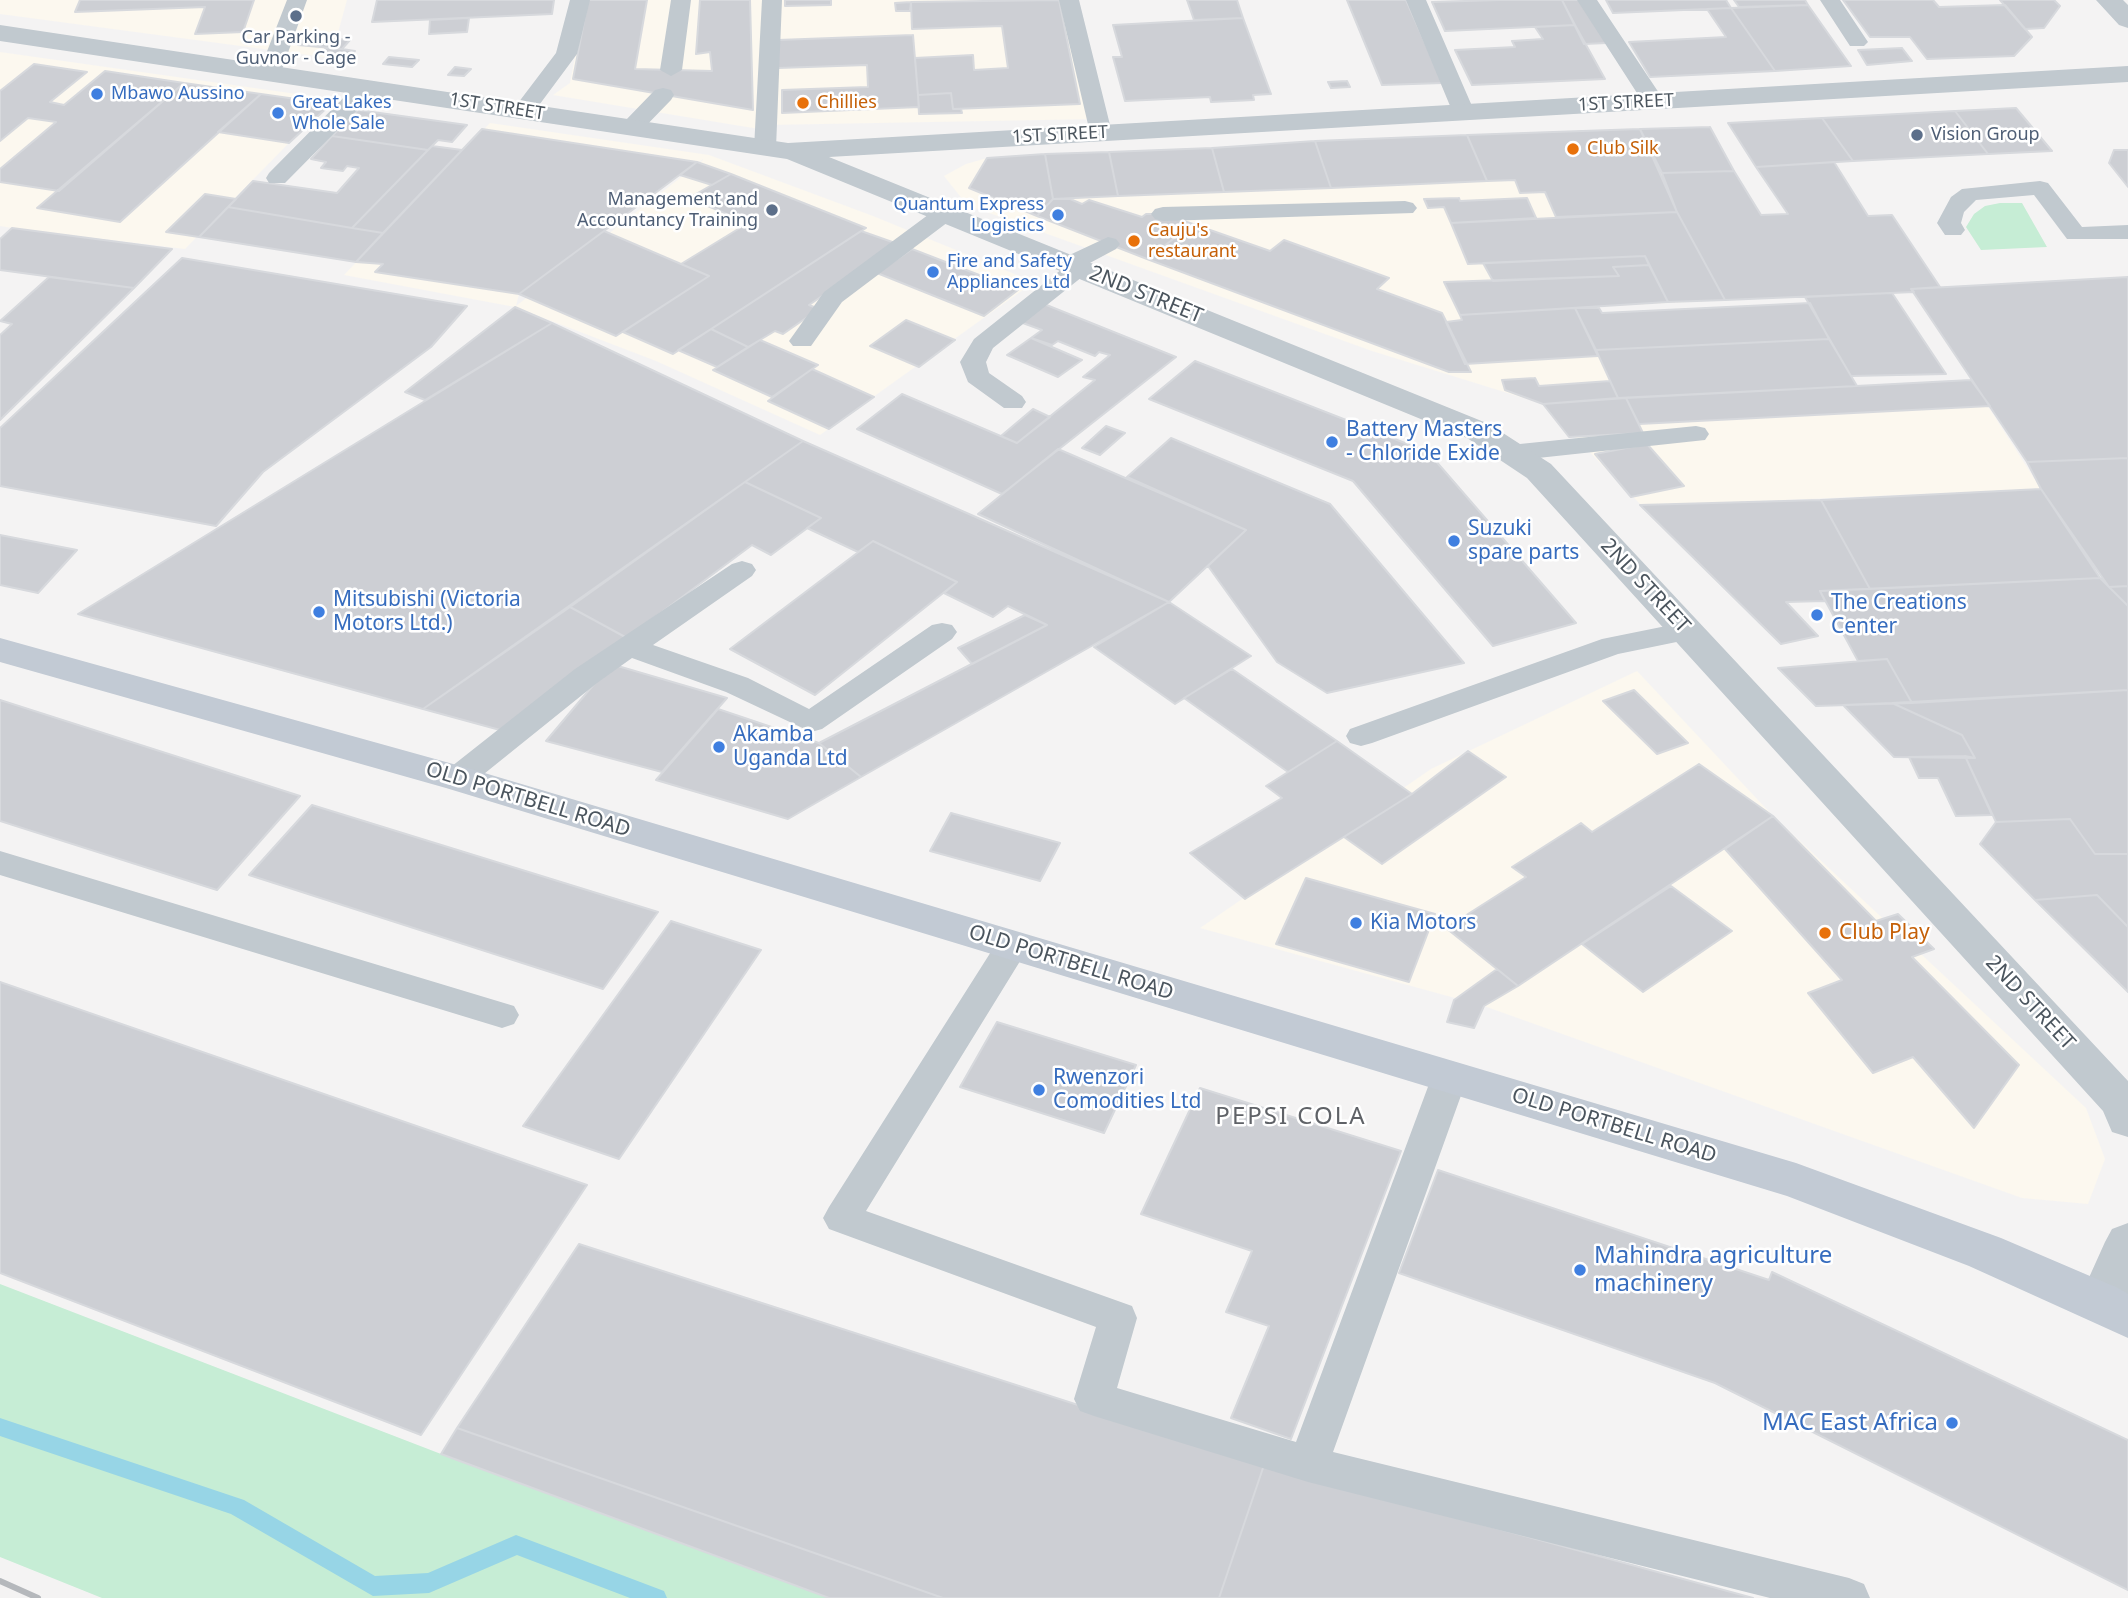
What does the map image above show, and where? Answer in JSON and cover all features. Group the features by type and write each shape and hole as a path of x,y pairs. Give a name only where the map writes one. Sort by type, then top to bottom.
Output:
{"main road":[{"name":"OLD PORTBELL ROAD","path":"0,650 458,778 1796,1181 1985,1252 2114,1310"}],"street":[{"path":"2109,0 2128,20"},
{"name":"1ST STREET","path":"0,33 777,149 1109,133 2128,74"},
{"name":"2ND STREET","path":"777,149 1074,266 1478,431 1539,471 2121,1102 2128,1120"},
{"path":"2114,1310 2128,1242"}],"lane":[{"path":"270,72 297,0"},
{"path":"523,111 566,54 580,0"},
{"path":"671,70 681,0"},
{"path":"772,0 777,149"},
{"path":"1069,0 1109,133"},
{"path":"1088,0 1109,133"},
{"path":"1416,0 1464,113"},
{"path":"1587,0 1654,102"},
{"path":"1829,0 1857,42"},
{"path":"277,178 367,87"},
{"path":"631,128 663,95"},
{"path":"1954,230 1949,223 1952,212 1959,202 1970,194 2040,188 2075,234 2128,232"},
{"path":"1163,214 1405,208"},
{"path":"802,341 833,297 944,214"},
{"path":"1013,402 977,377 973,362 983,344 1074,266 1108,244"},
{"path":"1510,453 1696,434"},
{"path":"458,778 586,676 742,570"},
{"path":"1361,736 1612,646 1686,631"},
{"path":"630,647 737,685 811,722 942,632"},
{"path":"0,863 502,1015"},
{"path":"1013,945 842,1218 1118,1318 1094,1399 1308,1464 1849,1598"},
{"path":"1308,1464 1450,1076"}],"shaded area":[{"path":"0,0 347,0 331,58 0,14"},
{"path":"586,0 1074,0 1098,119 766,125 765,130 553,95 570,83"},
{"path":"0,52 332,99 185,249 12,228 0,226"},
{"path":"490,123 709,155 873,216 1034,282 820,435 656,361 515,307 344,275","holes":["703,160 516,306 519,294"]},
{"path":"1640,129 1725,300 1575,308 1626,398 1602,401 1971,380 2041,489 1642,506 1543,404 1372,351 967,205 944,176 966,164 987,158"},
{"path":"1637,671 1773,816 2086,1108 2105,1159 2088,1204 2022,1198 1484,1006 1200,928 1431,769"}],"green space":[{"path":"2022,203 2047,247 1981,250 1966,227 1974,214 1985,206"},
{"path":"0,1284 441,1454 829,1598 102,1598 0,1557"}],"building":[{"path":"80,0 254,0 243,32 195,34 205,7 75,12"},
{"path":"377,0 554,0 552,14 372,22"},
{"path":"588,0 647,0 635,69 712,71 710,52 696,54 700,0 750,0 753,110 573,79"},
{"path":"785,0 831,0 831,5 785,6"},
{"path":"1059,0 1080,104 953,109 951,93 918,95 915,58 973,55 974,70 1008,68 1002,26 912,29 911,2"},
{"path":"1187,0 1237,0 1243,18 1194,20"},
{"path":"1347,0 1406,0 1443,83 1382,85"},
{"path":"1562,0 1575,25 1445,31 1432,2"},
{"path":"1562,0 1584,0 1607,43 1584,44"},
{"path":"1606,0 1726,0 1731,8 1613,13"},
{"path":"1734,0 1805,0 1808,5 1739,7"},
{"path":"1843,0 1933,0 1939,7 2005,5 2032,37 2014,56 1927,59 1910,37 1870,37"},
{"path":"2000,0 2054,0 2060,6 2044,28 2025,29"},
{"path":"911,2 910,11 896,11 895,3"},
{"path":"1808,5 1851,66 1775,71 1731,8"},
{"path":"1731,8 1775,71 1650,77 1629,42 1726,37 1707,9"},
{"path":"469,18 467,32 429,34 430,20"},
{"path":"1243,18 1271,94 1253,95 1254,100 1211,102 1210,97 1125,101 1113,57 1122,57 1113,25"},
{"path":"1575,25 1605,79 1472,85 1455,50 1515,47 1512,41 1543,39 1535,27"},
{"path":"913,35 919,107 782,113 782,90 868,87 867,65 778,68 778,40"},
{"path":"307,36 350,40 342,49 298,45"},
{"path":"326,48 355,51 348,60 321,54"},
{"path":"1902,48 1912,61 1867,65 1858,50"},
{"path":"389,57 419,60 412,67 383,64"},
{"path":"34,64 87,72 50,102 64,105 105,71 184,83 59,191 0,182 0,169 56,122 28,118 0,141 0,91"},
{"path":"455,67 471,69 464,76 448,75"},
{"path":"1347,81 1350,87 1331,88 1328,82"},
{"path":"184,83 261,94 120,222 37,208"},
{"path":"951,93 953,109 961,109 962,113 919,114 918,95"},
{"path":"261,94 331,104 289,143 218,132"},
{"path":"2016,108 2052,151 1988,154 1955,111"},
{"path":"358,110 467,125 452,142 438,140 428,150 332,136"},
{"path":"1955,111 1988,154 1853,161 1822,118"},
{"path":"1822,118 1853,161 1756,167 1728,123"},
{"path":"1710,127 1734,171 1662,173 1640,129"},
{"path":"482,129 697,162 519,294 375,272 383,264 356,262"},
{"path":"1640,129 1677,212 1556,217 1545,192 1520,193 1515,180 1487,181 1467,135"},
{"path":"1467,135 1487,181 1331,188 1315,141"},
{"path":"332,136 428,150 352,228 228,207 253,181 337,193 359,168 347,166 343,171 321,168 326,162 311,159"},
{"path":"1315,141 1331,188 1224,192 1212,148"},
{"path":"432,146 462,150 383,233 352,228"},
{"path":"1212,148 1224,192 1118,196 1109,152"},
{"path":"2114,150 2128,150 2128,187 2109,163"},
{"path":"1109,152 1118,196 1053,199 1045,154"},
{"path":"1045,154 1053,199 1037,216 969,188 987,158"},
{"path":"697,162 731,174 712,185 680,175"},
{"path":"1834,162 1868,216 1892,215 1940,287 1911,289 1914,292 1725,300 1677,212 1662,173 1734,171 1761,215 1788,214 1756,167"},
{"path":"731,174 866,228 673,354 623,332 709,276 681,264 748,223 689,198"},
{"path":"205,194 236,199 199,237 166,232"},
{"path":"1459,198 1460,201 1527,198 1536,218 1451,223 1444,207 1428,208 1424,199"},
{"path":"1053,199 1070,199 1082,204 1089,200 1142,217 1146,214 1163,214 1193,224 1147,259 1037,216"},
{"path":"228,207 383,233 356,262 199,237"},
{"path":"1677,212 1725,300 1668,302 1645,256 1468,264 1451,223"},
{"path":"1193,224 1270,251 1284,240 1389,278 1377,289 1442,313 1471,372 1449,372 1147,259"},
{"path":"12,228 172,249 134,288 0,270 0,239"},
{"path":"604,231 709,276 616,336 519,294"},
{"path":"861,231 898,244 809,305 819,309 783,334 775,331 748,347 711,329"},
{"path":"912,249 1018,290 984,316 877,273"},
{"path":"1645,256 1649,265 1613,267 1619,276 1493,281 1483,263"},
{"path":"182,258 467,306 431,347 263,472 216,526 0,486 0,428"},
{"path":"1649,265 1668,302 1460,315 1444,282 1619,276 1613,267"},
{"path":"49,277 134,288 0,420 0,335 12,324 0,321"},
{"path":"2128,277 2128,458 2027,462 1911,289"},
{"path":"1892,293 1946,374 1851,376 1805,297"},
{"path":"1810,303 1829,339 1596,350 1575,308 1599,308 1602,313"},
{"path":"1044,304 1176,357 1002,494 857,429 902,394 1017,443 1095,380 1083,377 1110,355 1099,352 1095,356 1058,341 1052,345 1031,338 1042,330 1020,322"},
{"path":"515,307 552,323 425,400 405,392"},
{"path":"1575,308 1598,356 1465,364 1446,322 1462,320 1460,315"},
{"path":"906,320 955,340 919,367 870,346"},
{"path":"552,323 803,441 423,709 78,614"},
{"path":"711,329 748,347 717,367 678,350"},
{"path":"1031,338 1082,360 1058,377 1007,355"},
{"path":"1829,339 1857,386 1618,398 1596,350"},
{"path":"760,340 818,365 772,397 713,370"},
{"path":"1195,361 1428,452 1576,623 1493,646 1353,481 1149,399"},
{"path":"812,369 874,397 829,429 768,401"},
{"path":"1535,378 1539,386 1610,381 1618,398 1543,404 1505,390 1502,380"},
{"path":"1971,380 1990,406 1639,424 1626,398"},
{"path":"1626,398 1643,433 1569,437 1543,404"},
{"path":"1033,409 1050,417 1017,443 1001,436"},
{"path":"1106,426 1125,433 1100,455 1082,448"},
{"path":"1171,438 1330,504 1464,663 1327,693 1277,662 1208,566 1246,530 1127,477"},
{"path":"803,441 1169,602 861,777 819,743 1047,625 1008,606 993,617 944,593 957,582 873,541 858,552 807,528 821,518 745,482"},
{"path":"1647,444 1684,486 1631,497 1595,454"},
{"path":"1058,449 1246,530 1169,602 978,514"},
{"path":"2128,458 2128,586 2109,587 2041,489 2027,462"},
{"path":"745,482 821,518 771,555 752,545 627,638 570,607"},
{"path":"2041,489 2100,578 1870,589 1821,500"},
{"path":"1821,500 1870,589 1820,591 1825,601 1786,602 1818,636 1781,644 1640,505"},
{"path":"0,535 77,550 38,593 0,585"},
{"path":"873,541 957,582 815,695 730,649"},
{"path":"2100,578 2128,606 2128,690 1912,703 1887,659 1858,661 1820,591"},
{"path":"2128,586 2128,606 2109,587"},
{"path":"1169,602 1251,656 1175,704 1094,647"},
{"path":"570,607 627,638 500,730 423,709"},
{"path":"1025,615 1047,625 972,664 958,648"},
{"path":"1887,659 1912,703 1816,706 1778,668"},
{"path":"611,664 727,698 662,772 546,741"},
{"path":"1232,669 1337,741 1288,772 1184,698"},
{"path":"1634,690 1688,743 1657,754 1603,701"},
{"path":"2128,690 2128,854 2095,854 2070,819 1996,822 1965,756 1975,758 1962,735 1892,703"},
{"path":"0,700 300,796 217,890 0,821"},
{"path":"1892,703 1962,735 1975,758 1894,757 1843,705"},
{"path":"718,709 819,743 861,777 788,819 656,780"},
{"path":"1337,741 1412,794 1245,899 1190,853 1282,798 1266,786"},
{"path":"1468,751 1506,777 1382,864 1344,837 1412,794"},
{"path":"1965,756 1992,815 1956,816 1938,778 1919,778 1909,757"},
{"path":"1699,764 1773,816 1518,986 1446,928 1526,877 1512,867 1581,823 1592,832"},
{"path":"312,805 658,912 603,989 249,875"},
{"path":"951,813 1060,843 1040,881 930,851"},
{"path":"1773,816 1876,921 1898,914 1934,949 1912,957 2019,1065 1974,1128 1913,1057 1873,1073 1808,993 1842,980 1725,849"},
{"path":"2070,819 2095,854 2128,854 2128,927 2097,895 2035,900 1980,844 1996,822"},
{"path":"1306,878 1435,914 1409,982 1276,944"},
{"path":"1671,886 1732,931 1643,992 1582,944"},
{"path":"2097,895 2128,927 2128,992 2035,900"},
{"path":"671,921 761,950 619,1159 523,1126"},
{"path":"1497,969 1518,986 1484,1006 1474,1028 1447,1022 1454,1000"},
{"path":"0,982 587,1185 421,1435 0,1273"},
{"path":"997,1022 1136,1065 1104,1133 960,1087"},
{"path":"1200,1088 1401,1151 1291,1439 1231,1418 1269,1326 1226,1312 1252,1251 1141,1214"},
{"path":"1438,1170 1769,1280 1772,1272 2128,1440 2128,1590 1715,1383 1399,1273"},
{"path":"579,1244 1264,1465 1219,1598 943,1598 457,1428"},
{"path":"457,1428 943,1598 829,1598 441,1454"},
{"path":"1264,1465 1753,1598 1219,1598"}],"waterway":[{"path":"0,1427 237,1507 373,1586 429,1583 516,1545 656,1598"}],"railway":[{"path":"0,1581 38,1598"}],"place":[{"name":"Car Parking - Guvnor - Cage","path":"296,16"},
{"name":"Mbawo Aussino","path":"97,94"},
{"name":"Chillies","path":"803,103"},
{"name":"Great Lakes Whole Sale","path":"278,113"},
{"name":"Vision Group","path":"1917,135"},
{"name":"Club Silk","path":"1573,149"},
{"name":"Management and Accountancy Training","path":"772,210"},
{"name":"Quantum Express Logistics","path":"1058,215"},
{"name":"Cauju's restaurant","path":"1134,241"},
{"name":"Fire and Safety Appliances Ltd","path":"933,272"},
{"name":"Battery Masters - Chloride Exide","path":"1332,442"},
{"name":"Suzuki spare parts","path":"1454,541"},
{"name":"Mitsubishi (Victoria Motors Ltd.)","path":"319,612"},
{"name":"The Creations Center","path":"1817,615"},
{"name":"Akamba Uganda Ltd","path":"719,747"},
{"name":"Kia Motors","path":"1356,923"},
{"name":"Club Play","path":"1825,933"},
{"name":"Rwenzori Comodities Ltd","path":"1039,1090"},
{"name":"Mahindra agriculture machinery","path":"1580,1270"},
{"name":"MAC East Africa","path":"1952,1423"}],"district":[{"name":"PEPSI COLA","path":"1291,1117"}]}
